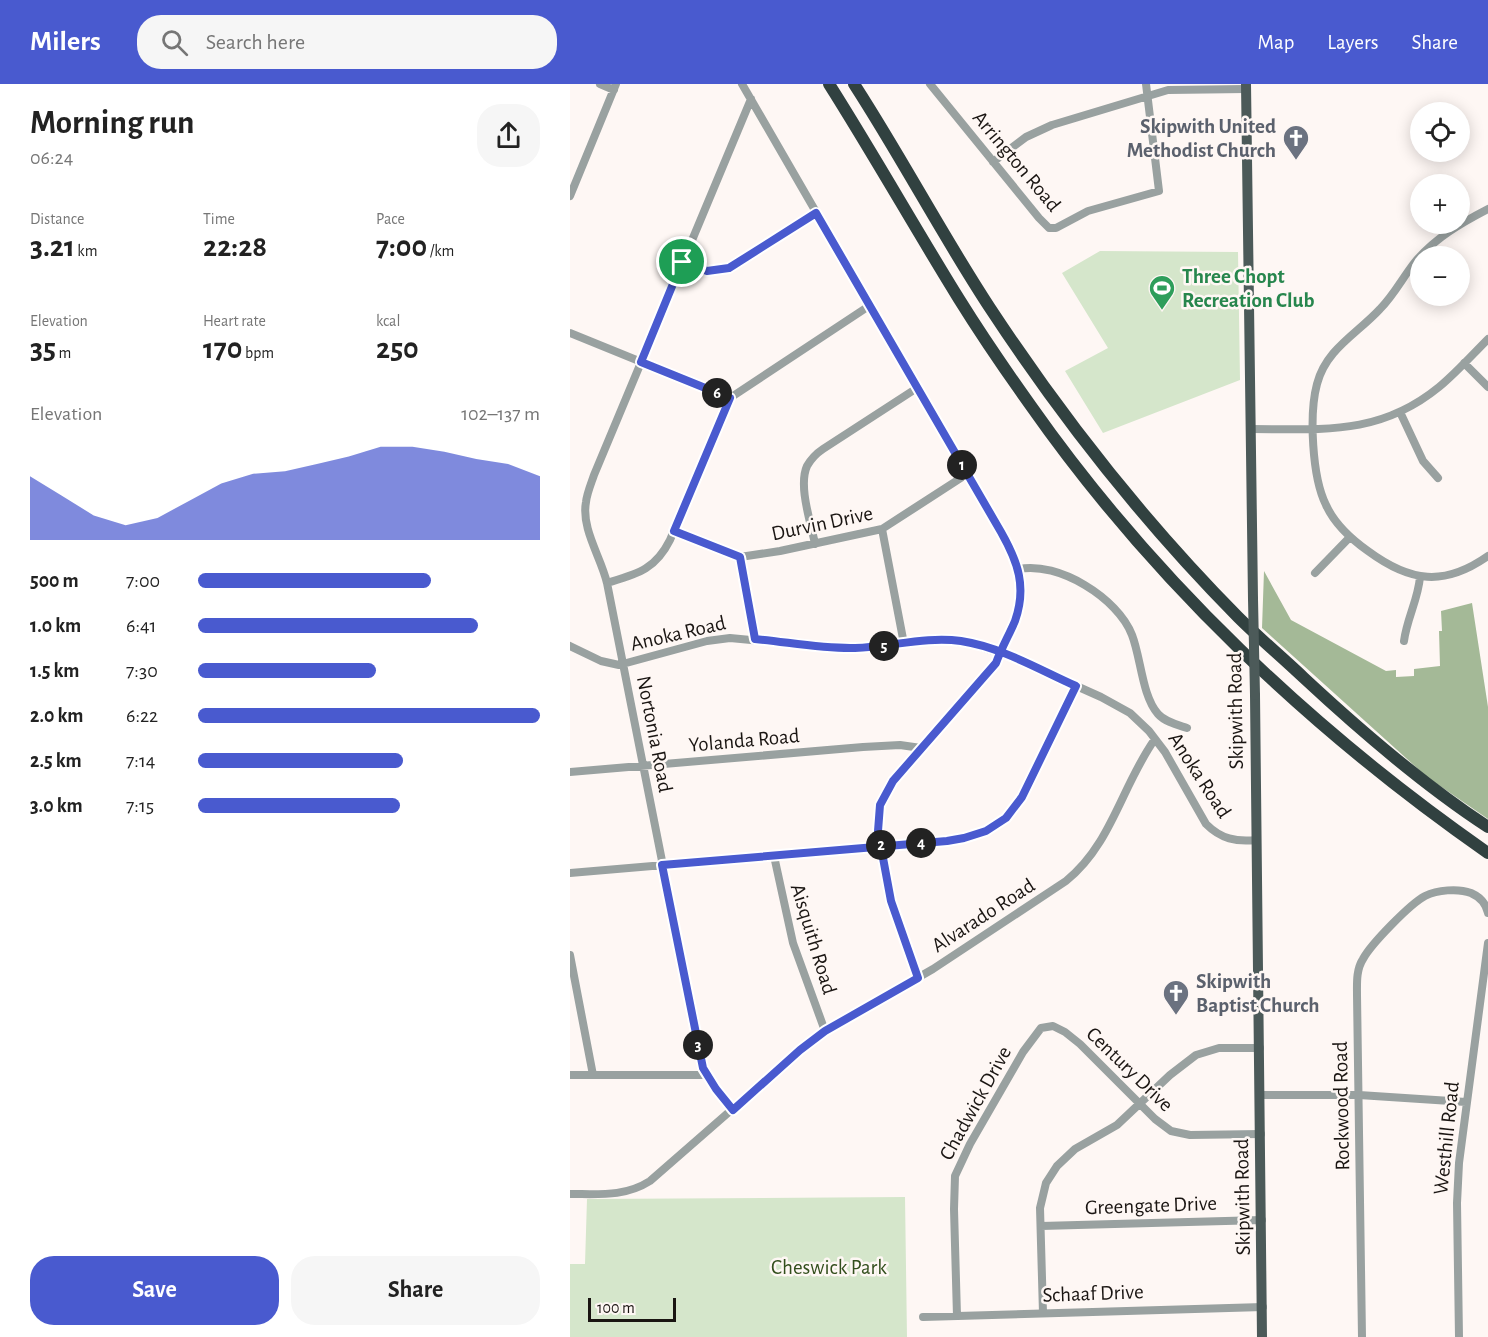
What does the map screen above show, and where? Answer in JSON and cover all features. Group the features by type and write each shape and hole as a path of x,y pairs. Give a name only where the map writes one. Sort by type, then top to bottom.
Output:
{"highway":[{"path":"829,84 870,147 972,320 1042,420 1111,509 1209,617 1312,717 1408,796 1488,853"},
{"path":"854,84 888,136 990,308 1049,395 1128,495 1240,618 1359,729 1488,827"}],"main road":[{"name":"Skipwith Road","path":"1246,87 1263,1337"}],"street":[{"path":"570,196 573,181 615,87 600,84"},
{"path":"742,84 1012,551 1019,569 1018,610 996,663 893,781 880,802 878,823 893,908 918,978"},
{"path":"1146,84 1148,96"},
{"name":"Arrington Road","path":"934,86 1046,226 1056,228 1088,211 1159,191 1148,96"},
{"path":"993,162 1026,138 1046,128 1168,90 1246,87"},
{"name":"Nortonia Road","path":"733,1110 706,1075 696,1036 607,583 603,565 587,526 586,501 594,475 751,99"},
{"path":"1488,209 1451,229 1433,243 1414,263 1381,308 1333,353 1317,384 1314,400 1316,470 1320,490 1330,512 1350,537 1393,568 1420,577 1442,577 1455,574 1470,568 1488,556"},
{"path":"682,262 707,271 729,268 816,213"},
{"path":"607,583 651,566 661,556 674,531 730,398 869,306"},
{"path":"570,333 730,398"},
{"path":"1251,429 1314,429 1364,425 1400,412 1434,391 1488,339"},
{"path":"1464,363 1488,387"},
{"path":"815,544 804,484 810,461 823,449 917,388"},
{"path":"1400,412 1423,461 1438,478"},
{"name":"Durvin Drive","path":"740,557 882,529 967,474"},
{"path":"882,529 904,644"},
{"path":"674,531 740,557 755,639"},
{"path":"1316,573 1350,537"},
{"path":"1019,569 1047,570 1066,575 1100,597 1120,614 1134,638 1153,708 1164,719 1187,728"},
{"path":"1404,640 1407,622 1419,592 1420,577"},
{"name":"Anoka Road","path":"570,646 601,661 623,665 730,638 836,648 950,640 973,644 1000,653 1076,686 1130,714 1165,752 1202,819 1212,831 1227,839 1256,840"},
{"path":"570,873 964,838 997,825 1011,812 1029,785 1076,686"},
{"name":"Alvarado Road","path":"570,1194 623,1193 641,1187 664,1170 800,1050 825,1031 918,978 1039,900 1082,868 1113,821 1155,739"},
{"name":"Yolanda Road","path":"570,772 863,747 900,745 921,748"},
{"name":"Aisquith Road","path":"774,856 793,943 825,1031"},
{"name":"Rockwood Road","path":"1362,1337 1357,986 1359,967 1368,951 1385,932 1421,899 1440,892 1465,891 1482,899 1488,913"},
{"name":"Westhill Road","path":"1459,1337 1457,1189 1488,943"},
{"path":"570,955 593,1075"},
{"name":"Century Drive","path":"1048,1026 1057,1027 1080,1044 1166,1127 1183,1134 1261,1134"},
{"name":"Chadwick Drive","path":"957,1316 955,1176 970,1144 1028,1043 1036,1032 1048,1026"},
{"path":"1043,1313 1040,1208 1050,1175 1057,1166 1075,1149 1117,1125 1170,1075 1196,1055 1219,1048 1260,1048"},
{"path":"570,1075 706,1075"},
{"path":"1260,1095 1359,1095 1467,1102"},
{"name":"Greengate Drive","path":"1041,1226 1262,1220"},
{"name":"Schaaf Drive","path":"923,1317 1263,1307"}],"green space":[{"name":"Three Chopt Recreation Club","path":"1100,251 1238,252 1240,380 1103,433 1065,371 1108,348 1062,273"},
{"path":"1264,571 1291,620 1386,671 1396,670 1396,677 1414,676 1414,669 1440,666 1441,611 1472,603 1488,707 1488,819 1427,777 1262,628"},
{"name":"Cheswick Park","path":"905,1197 907,1337 570,1337 570,1264 585,1264 587,1199"}],"place":[{"name":"Skipwith United Methodist Church","path":"1296,161"},
{"name":"Three Chopt Recreation Club","path":"1162,311"},
{"name":"Skipwith Baptist Church","path":"1176,1016"}],"route":[{"path":"682,262 641,362 730,398 674,531 740,557 755,639 836,648 941,640 962,642 988,648 1000,653 1016,659 1076,686 1022,797 1006,818 986,831 974,836 947,841 881,846 662,865 703,1068 733,1110 800,1050 825,1031 918,978 891,901 881,846 878,831 878,812 884,794 893,781 996,663 1000,653 1015,621 1020,597 1020,576 1012,551 816,213 729,268 707,271 682,262"}]}
